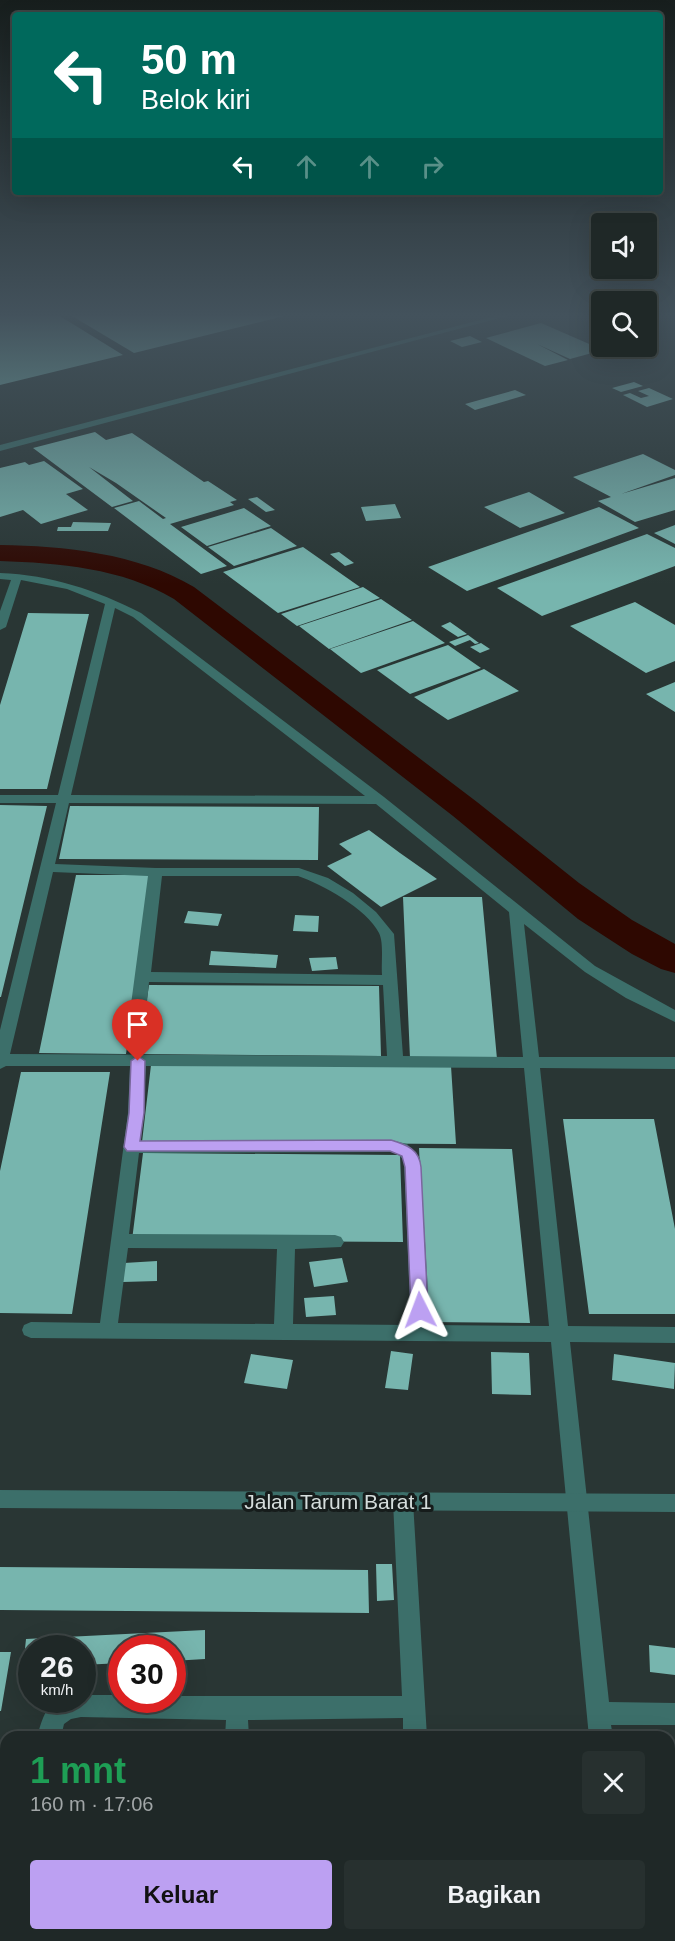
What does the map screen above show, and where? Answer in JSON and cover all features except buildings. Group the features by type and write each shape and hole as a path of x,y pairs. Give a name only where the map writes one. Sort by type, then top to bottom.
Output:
{"street":[{"path":"0,448 168,404"},
{"path":"0,576 74,587 111,601 137,615 379,800 590,969 675,1017"},
{"path":"1,621 17,577"},
{"path":"111,601 0,1061 675,1063"},
{"path":"0,799 379,800"},
{"path":"48,868 156,872 299,872 314,875 364,909 382,924 387,934 395,1062"},
{"path":"138,1012 156,872"},
{"path":"516,912 600,1731"},
{"path":"142,976 390,980"},
{"path":"108,1331 136,1113 138,1061"},
{"path":"132,1147 391,1146 400,1148 412,1158 421,1333"},
{"path":"120,1241 335,1242"},
{"path":"284,1332 286,1242"},
{"path":"31,1330 675,1335"},
{"name":"Jalan Tarum Barat 1","path":"0,1499 675,1503"},
{"path":"403,1501 415,1731"},
{"path":"50,1731 54,1717 67,1708 414,1707"},
{"path":"237,1709 237,1731"},
{"path":"598,1713 675,1714"}],"waterway":[{"path":"0,553 21,553 90,561 156,579 184,593 433,784 566,891 618,929 675,960"}],"route":[{"path":"138,1061 132,1147 391,1146 407,1152 412,1158 413,1167 420,1310"}]}
